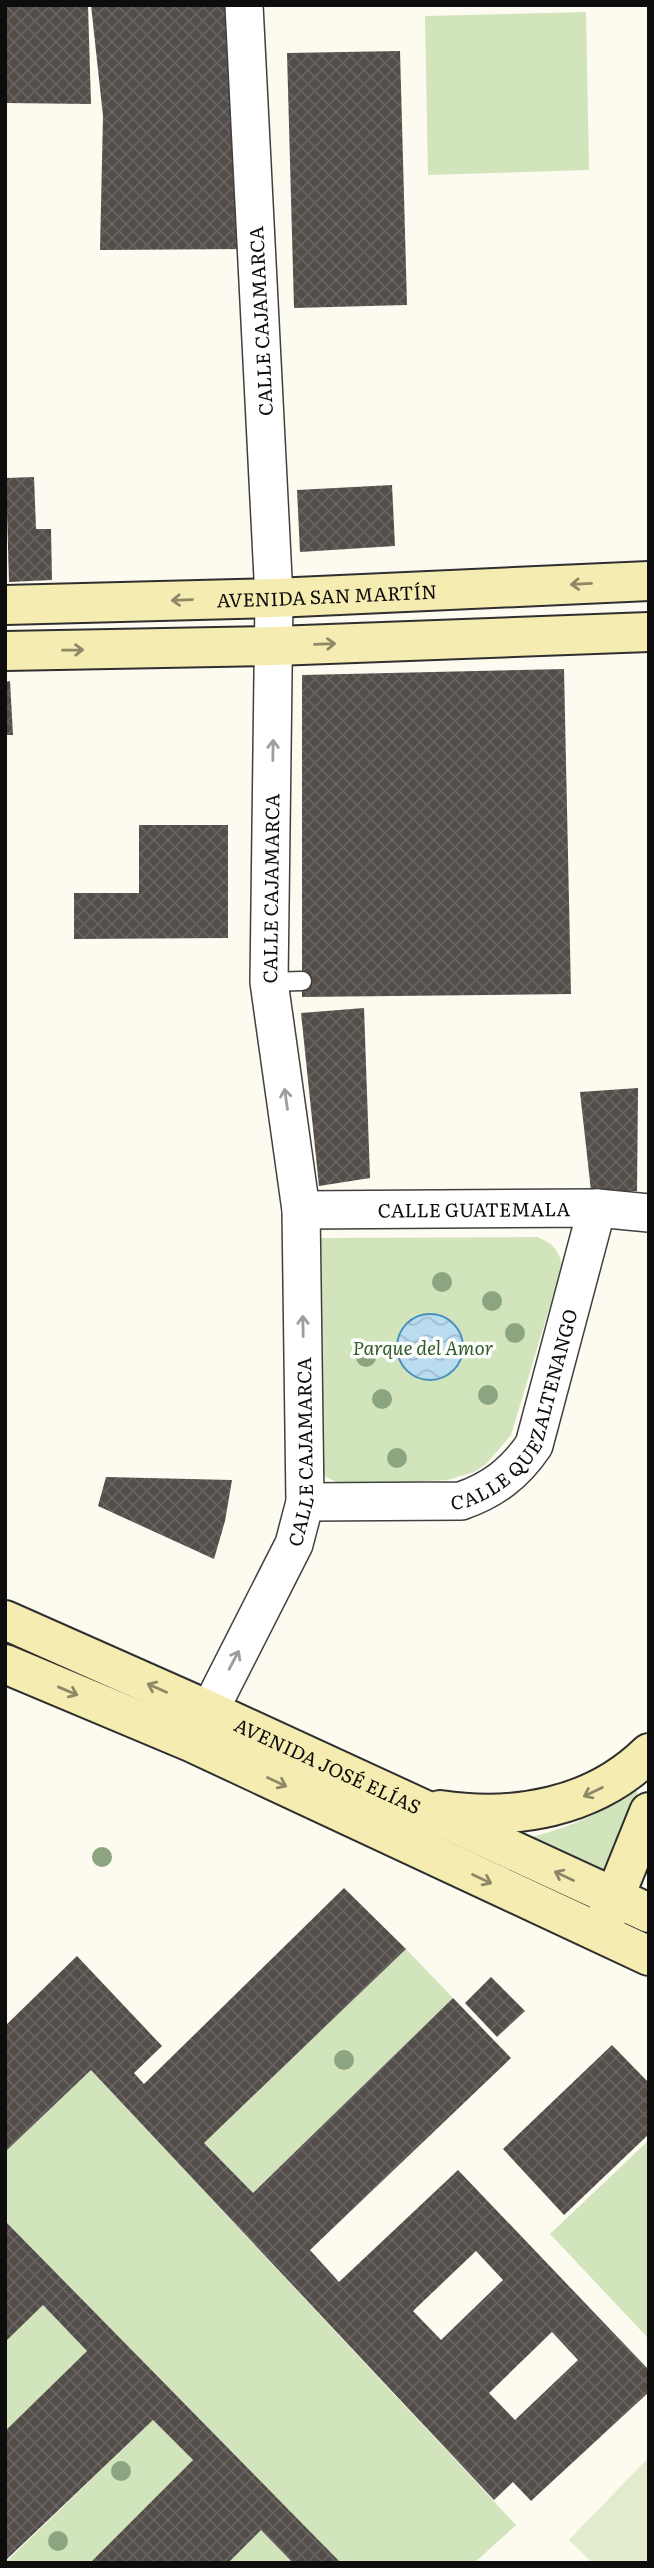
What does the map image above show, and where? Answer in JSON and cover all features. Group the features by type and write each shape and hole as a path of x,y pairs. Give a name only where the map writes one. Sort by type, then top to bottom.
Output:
{"street":[{"name":"CALLE CAJAMARCA","path":"200,1727 294,1544 305,1502 301,1210 286,981 274,597 244,5"},
{"name":"AVENIDA SAN MARTÍN","path":"5,605 274,597 649,580"},
{"path":"5,651 275,646 649,632"},
{"name":"CALLE GUATEMALA","path":"301,1210 597,1208 649,1213"},
{"name":"CALLE QUEZALTENANGO","path":"305,1502 461,1501 481,1494 520,1465 534,1445 597,1208"},
{"name":"AVENIDA JOSÉ ELÍAS","path":"5,1620 200,1727 600,1934 649,1956"},
{"name":"AVENIDA JOSÉ ELÍAS","path":"5,1664 200,1727 412,1806 649,1913"},
{"path":"412,1806 481,1813 529,1812 572,1802 598,1791 649,1753"},
{"path":"600,1934 649,1812"}],"green space":[{"path":"586,12 589,170 428,175 425,16"},
{"name":"Parque del Amor","path":"537,1237 554,1247 562,1266 511,1435 486,1464 474,1472 448,1480 343,1485 324,1476 316,1467 314,1243 321,1238"},
{"path":"632,1791 637,1791 637,1797 604,1875 528,1838 583,1820"},
{"path":"406,1949 453,1998 253,2193 204,2143"},
{"path":"91,2070 516,2525 474,2563 341,2563 5,2221 5,2152"},
{"path":"649,2140 649,2339 550,2234"},
{"path":"43,2305 87,2351 5,2431 5,2342"},
{"path":"153,2420 193,2460 90,2563 5,2563"},
{"path":"649,2457 649,2563 593,2563 569,2540"},
{"path":"261,2530 293,2563 228,2563"}],"water":[{"path":"430,1314 443,1316 458,1329 463,1347 461,1360 448,1375 430,1380 417,1378 402,1365 397,1347 399,1334 412,1319"}],"building":[{"path":"5,5 88,5 91,104 5,103"},
{"path":"91,5 234,5 245,249 100,250 103,116"},
{"path":"400,51 407,305 294,308 287,53"},
{"path":"34,477 36,529 51,529 52,580 9,582 6,478"},
{"path":"392,485 395,546 300,552 297,490"},
{"path":"564,669 571,994 302,997 302,675"},
{"path":"10,681 13,735 5,735 5,682"},
{"path":"139,825 228,825 228,938 74,939 74,893 139,893"},
{"path":"364,1008 370,1178 319,1186 301,1013"},
{"path":"638,1088 637,1191 591,1191 580,1092"},
{"path":"106,1477 232,1480 225,1521 214,1559 98,1506"},
{"path":"344,1888 406,1949 204,2143 253,2193 453,1998 511,2058 310,2250 339,2282 458,2170 649,2370 649,2392 531,2501 513,2482 494,2500 91,2070 5,2152 5,2026 77,1956 162,2046 134,2073 144,2084","holes":["476,2251 503,2280 441,2340 413,2311","552,2332 578,2360 515,2420 489,2393"]},
{"path":"491,1977 525,2011 497,2037 465,2003"},
{"path":"612,2045 649,2083 649,2134 564,2215 503,2149"},
{"path":"5,2221 341,2563 293,2563 261,2530 228,2563 90,2563 193,2460 153,2420 5,2561 5,2431 87,2351 43,2305 5,2342"}]}
